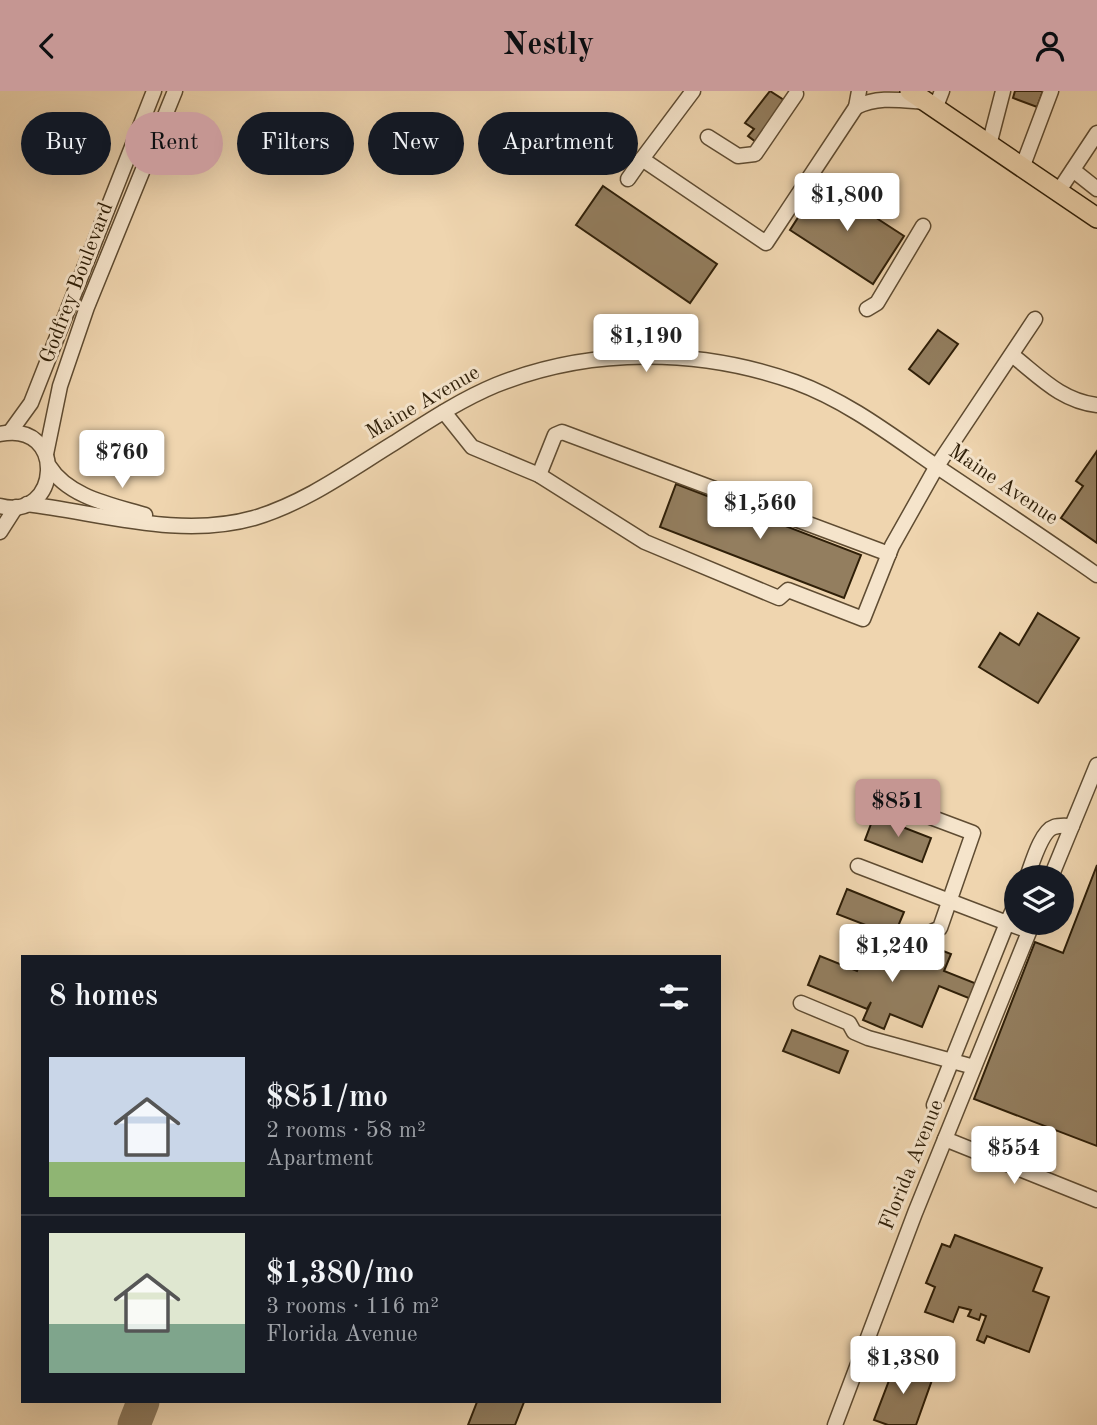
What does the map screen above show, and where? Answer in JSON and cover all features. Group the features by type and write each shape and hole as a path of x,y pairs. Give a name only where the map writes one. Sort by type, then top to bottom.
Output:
{"main road":[{"path":"909,91 934,101 989,145 1091,214"}],"street":[{"name":"Godfrey Boulevard","path":"5,433 31,403 154,91"},
{"name":"Godfrey Boulevard","path":"21,506 37,498 45,488 49,477 48,460 60,386 87,307 175,91"},
{"path":"628,179 692,91"},
{"path":"642,159 766,243 856,107 859,91"},
{"path":"989,145 1003,91"},
{"path":"1022,168 1051,91"},
{"path":"708,137 738,156 755,154 796,94"},
{"path":"856,107 869,100 934,101"},
{"path":"1058,192 1097,133"},
{"path":"1073,170 1097,190 1091,214"},
{"path":"867,309 877,303 923,226"},
{"path":"444,412 472,447 539,475 645,543 779,598 788,590 863,619 889,554 937,466 1035,319"},
{"path":"1012,355 1065,396 1076,402 1097,405"},
{"name":"Maine Avenue","path":"0,506 21,506 184,526 229,524 288,505 317,490 444,412 496,385 575,362 643,356 691,358 760,370 835,399 1097,575"},
{"path":"539,475 555,435 562,432 889,554"},
{"name":"Maine Avenue","path":"5,433 32,438 57,478 91,497 184,526"},
{"path":"0,532 21,506"},
{"path":"1056,865 1097,765"},
{"path":"852,960 858,946 864,942 901,944 940,928 973,833 893,803"},
{"path":"1032,865 1044,835 1050,828 1072,826"},
{"path":"1038,849 1060,856"},
{"path":"858,866 1004,922"},
{"path":"934,1105 1004,931"},
{"name":"Florida Avenue","path":"835,1425 945,1139 1028,935"},
{"path":"800,1003 849,1023 854,1032 868,1038 974,1067"},
{"path":"945,1139 1097,1200"}],"building":[{"path":"770,91 787,102 756,142 748,136 754,129 745,123"},
{"path":"1015,91 1043,91 1037,107 1013,98"},
{"path":"821,182 904,236 873,284 790,230"},
{"path":"603,186 717,264 690,303 576,225"},
{"path":"938,330 958,344 929,384 909,369"},
{"path":"1097,451 1097,543 1061,518 1083,486 1076,481"},
{"path":"676,484 861,555 844,598 660,527"},
{"path":"1038,613 1079,638 1038,703 979,667 1000,633 1019,645"},
{"path":"874,816 931,838 922,862 865,840"},
{"path":"1097,865 1097,1146 974,1099 1035,942 1063,953 1070,935 1074,935 1074,925"},
{"path":"847,889 904,912 894,936 837,914"},
{"path":"923,943 951,954 944,971 977,984 971,999 939,986 922,1027 890,1014 884,1029 863,1020 871,1002 867,1009 808,985 820,956 857,971 865,950 892,961 896,951 917,959"},
{"path":"792,1030 848,1051 839,1073 783,1051"},
{"path":"955,1235 1042,1268 1033,1291 1049,1297 1029,1352 987,1336 984,1343 977,1340 986,1316 981,1314 979,1320 968,1316 971,1310 959,1307 953,1322 925,1312 935,1287 926,1283 942,1244 950,1247"},
{"path":"898,1357 912,1362 908,1371 932,1380 916,1425 888,1425 874,1420"},
{"path":"477,1403 524,1403 515,1425 468,1425"}],"taxiway":[{"path":"134,1425 143,1403"}]}
